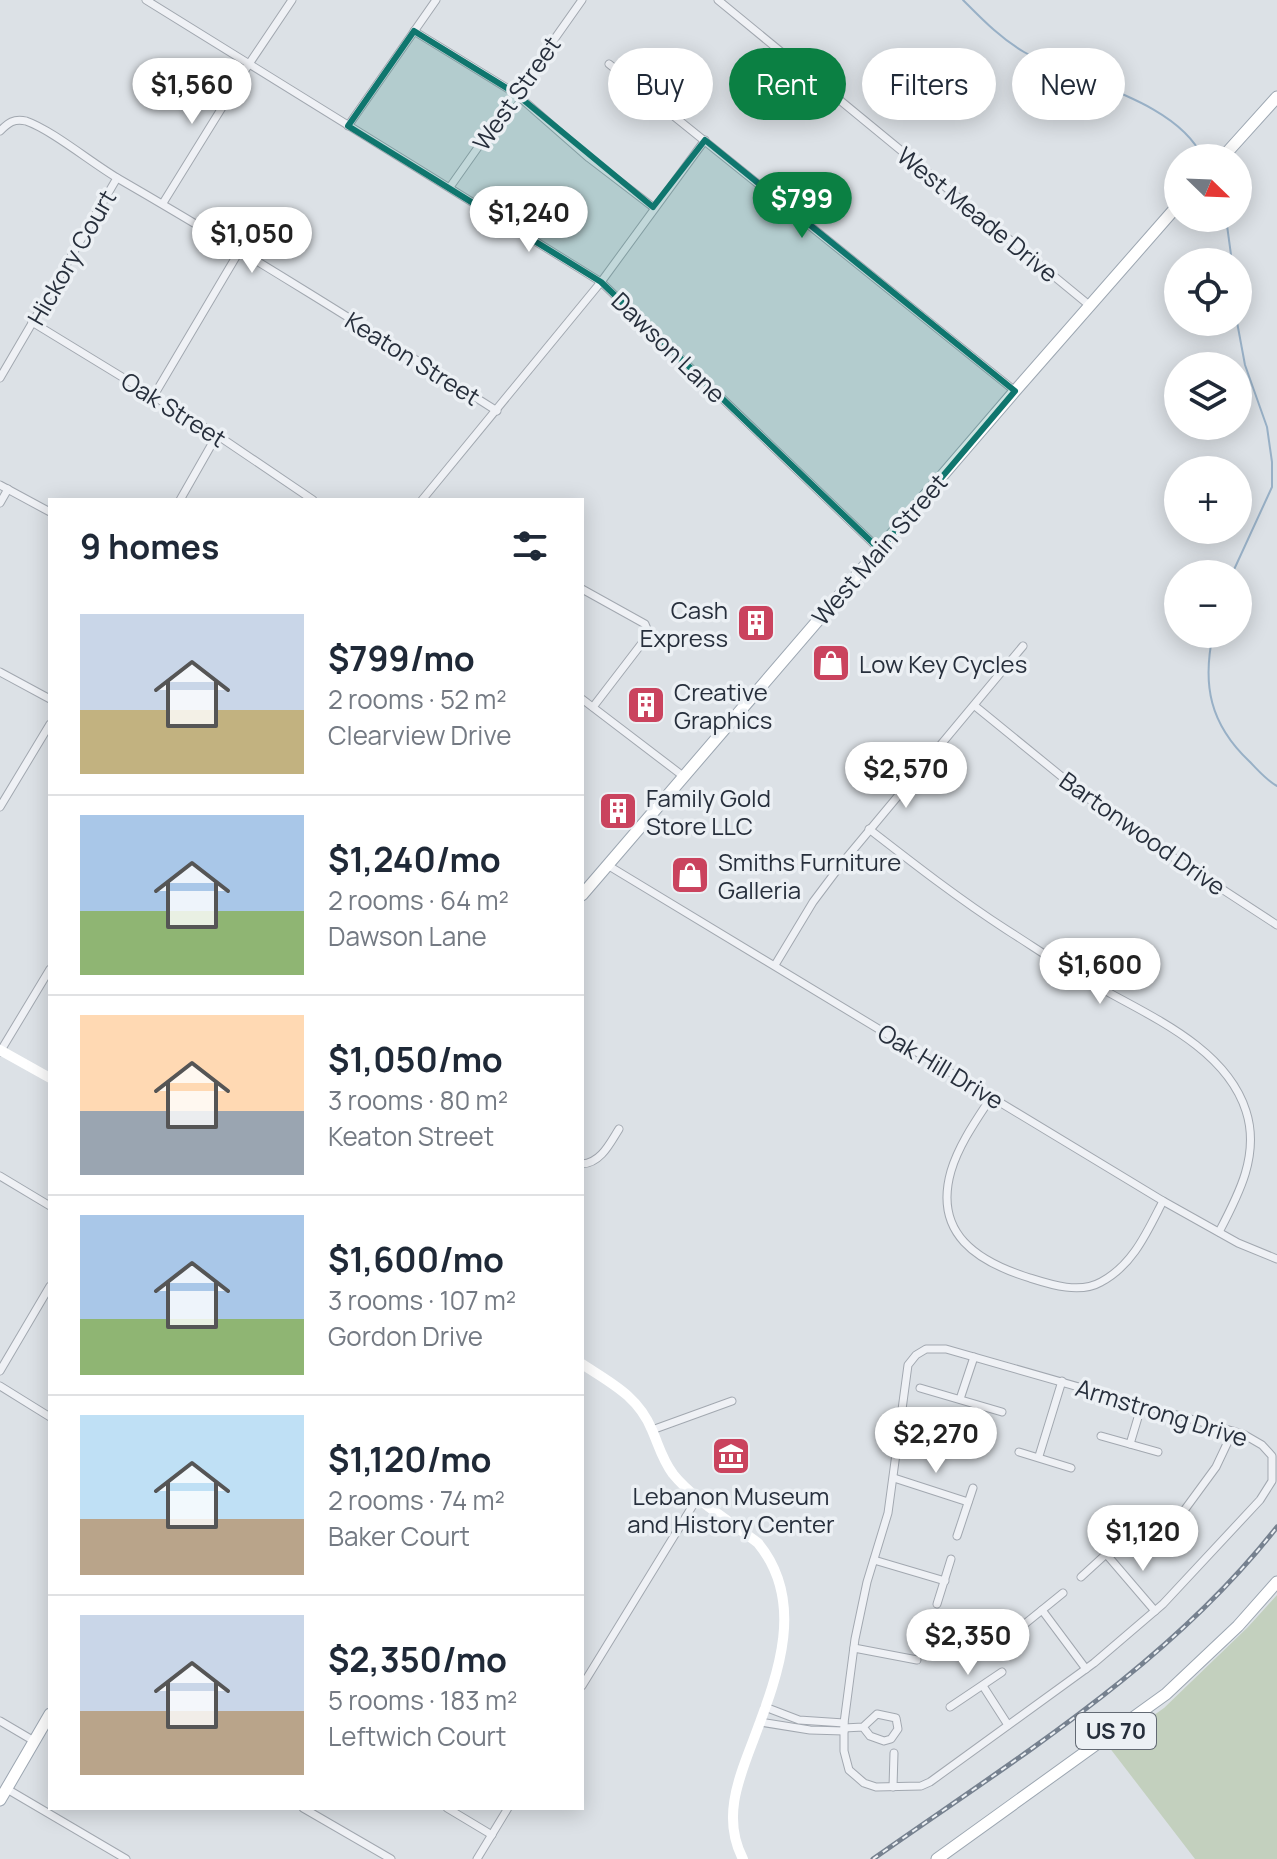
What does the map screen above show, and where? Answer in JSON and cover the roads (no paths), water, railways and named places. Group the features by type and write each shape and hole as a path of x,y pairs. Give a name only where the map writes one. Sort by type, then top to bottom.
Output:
{"main road":[{"path":"1235,144 1276,101"},
{"name":"West Main Street","path":"584,893 1164,221"},
{"name":"US 70","path":"937,1859 1166,1694 1238,1626 1277,1582"},
{"path":"3,1795 48,1717"}],"street":[{"name":"Dawson Lane","path":"146,0 601,282 880,550"},
{"path":"163,203 292,0"},
{"path":"348,126 436,0"},
{"name":"West Street","path":"450,187 582,0"},
{"name":"West Meade Drive","path":"718,0 1089,305"},
{"path":"414,31 515,93 589,158 653,207"},
{"name":"Keaton Street","path":"0,131 8,123 23,120 240,250 497,411"},
{"path":"680,120 1015,391"},
{"path":"424,498 601,282 705,140"},
{"name":"Hickory Court","path":"0,378 117,178"},
{"path":"153,397 240,250"},
{"name":"Oak Street","path":"32,322 217,435 310,498"},
{"path":"181,498 217,435"},
{"path":"0,503 4,487 48,511"},
{"path":"584,590 645,624 649,634 593,707"},
{"path":"775,965 813,902 869,829 1023,646"},
{"path":"0,672 48,698"},
{"path":"584,700 683,776"},
{"name":"Bartonwood Drive","path":"975,706 1110,816 1277,925"},
{"path":"0,807 48,727"},
{"path":"869,829 956,896 1080,976 1182,1036 1229,1076 1245,1108 1251,1140 1245,1181 1219,1232"},
{"name":"Oak Hill Drive","path":"609,866 1163,1201 1238,1243 1277,1259"},
{"path":"48,972 0,1051 48,1077"},
{"path":"992,1096 956,1157 948,1198 956,1231 985,1261 1033,1279 1081,1288 1093,1286 1128,1260 1163,1201"},
{"path":"584,1164 589,1164 604,1153 619,1129"},
{"path":"0,1176 48,1205"},
{"path":"0,1371 48,1289"},
{"name":"Armstrong Drive","path":"926,1349 946,1349 1062,1381 1255,1439 1272,1456 1272,1481 1230,1534 1155,1611 1086,1669 930,1782 921,1786 893,1787 864,1783 849,1770 844,1727 854,1648 888,1513 908,1365 926,1349"},
{"path":"960,1399 974,1357"},
{"path":"584,1365 625,1391 639,1406 652,1430 656,1447 675,1477 758,1543 780,1580 786,1607 785,1630 765,1707 732,1805 732,1821 743,1859"},
{"path":"1039,1456 1062,1381"},
{"path":"0,1386 48,1416"},
{"path":"920,1388 1002,1412"},
{"path":"652,1430 732,1401"},
{"path":"1130,1444 1142,1404"},
{"path":"1183,1512 1216,1467 1233,1431"},
{"path":"1101,1436 1158,1452"},
{"path":"1019,1452 1071,1468"},
{"path":"894,1478 968,1502"},
{"path":"957,1536 973,1488"},
{"path":"584,1683 699,1497"},
{"path":"1081,1577 1128,1534"},
{"path":"1107,1555 1155,1611"},
{"path":"937,1604 951,1559"},
{"path":"874,1560 945,1581"},
{"path":"1016,1631 1063,1593"},
{"path":"1042,1610 1086,1669"},
{"path":"854,1648 917,1660"},
{"path":"950,1707 1002,1672"},
{"path":"983,1686 1008,1725"},
{"path":"765,1707 799,1720 844,1727"},
{"path":"760,1722 810,1730 863,1727 877,1714 896,1718 898,1729 891,1739 884,1741 870,1736 863,1727"},
{"path":"0,1721 34,1741"},
{"path":"893,1787 894,1753"},
{"path":"3,1795 126,1859"},
{"path":"306,1810 391,1859"},
{"path":"450,1810 492,1835"},
{"path":"477,1859 507,1810"}],"waterway":[{"path":"963,0 999,34 1024,52 1148,107 1171,121 1194,144"},
{"path":"1228,232 1230,248"},
{"path":"1238,560 1272,487 1267,427 1245,365 1240,336"},
{"path":"1211,648 1209,687 1212,703 1225,733 1262,775 1277,786"}],"railway":[{"path":"873,1859 1034,1747 1139,1667 1234,1577 1277,1527"}],"place":[{"name":"Cash Express","path":"756,623"},
{"name":"Low Key Cycles","path":"831,663"},
{"name":"Creative Graphics","path":"646,705"},
{"name":"Family Gold Store LLC","path":"618,811"},
{"name":"Smiths Furniture Galleria","path":"690,875"},
{"name":"Lebanon Museum and History Center","path":"731,1456"}]}
